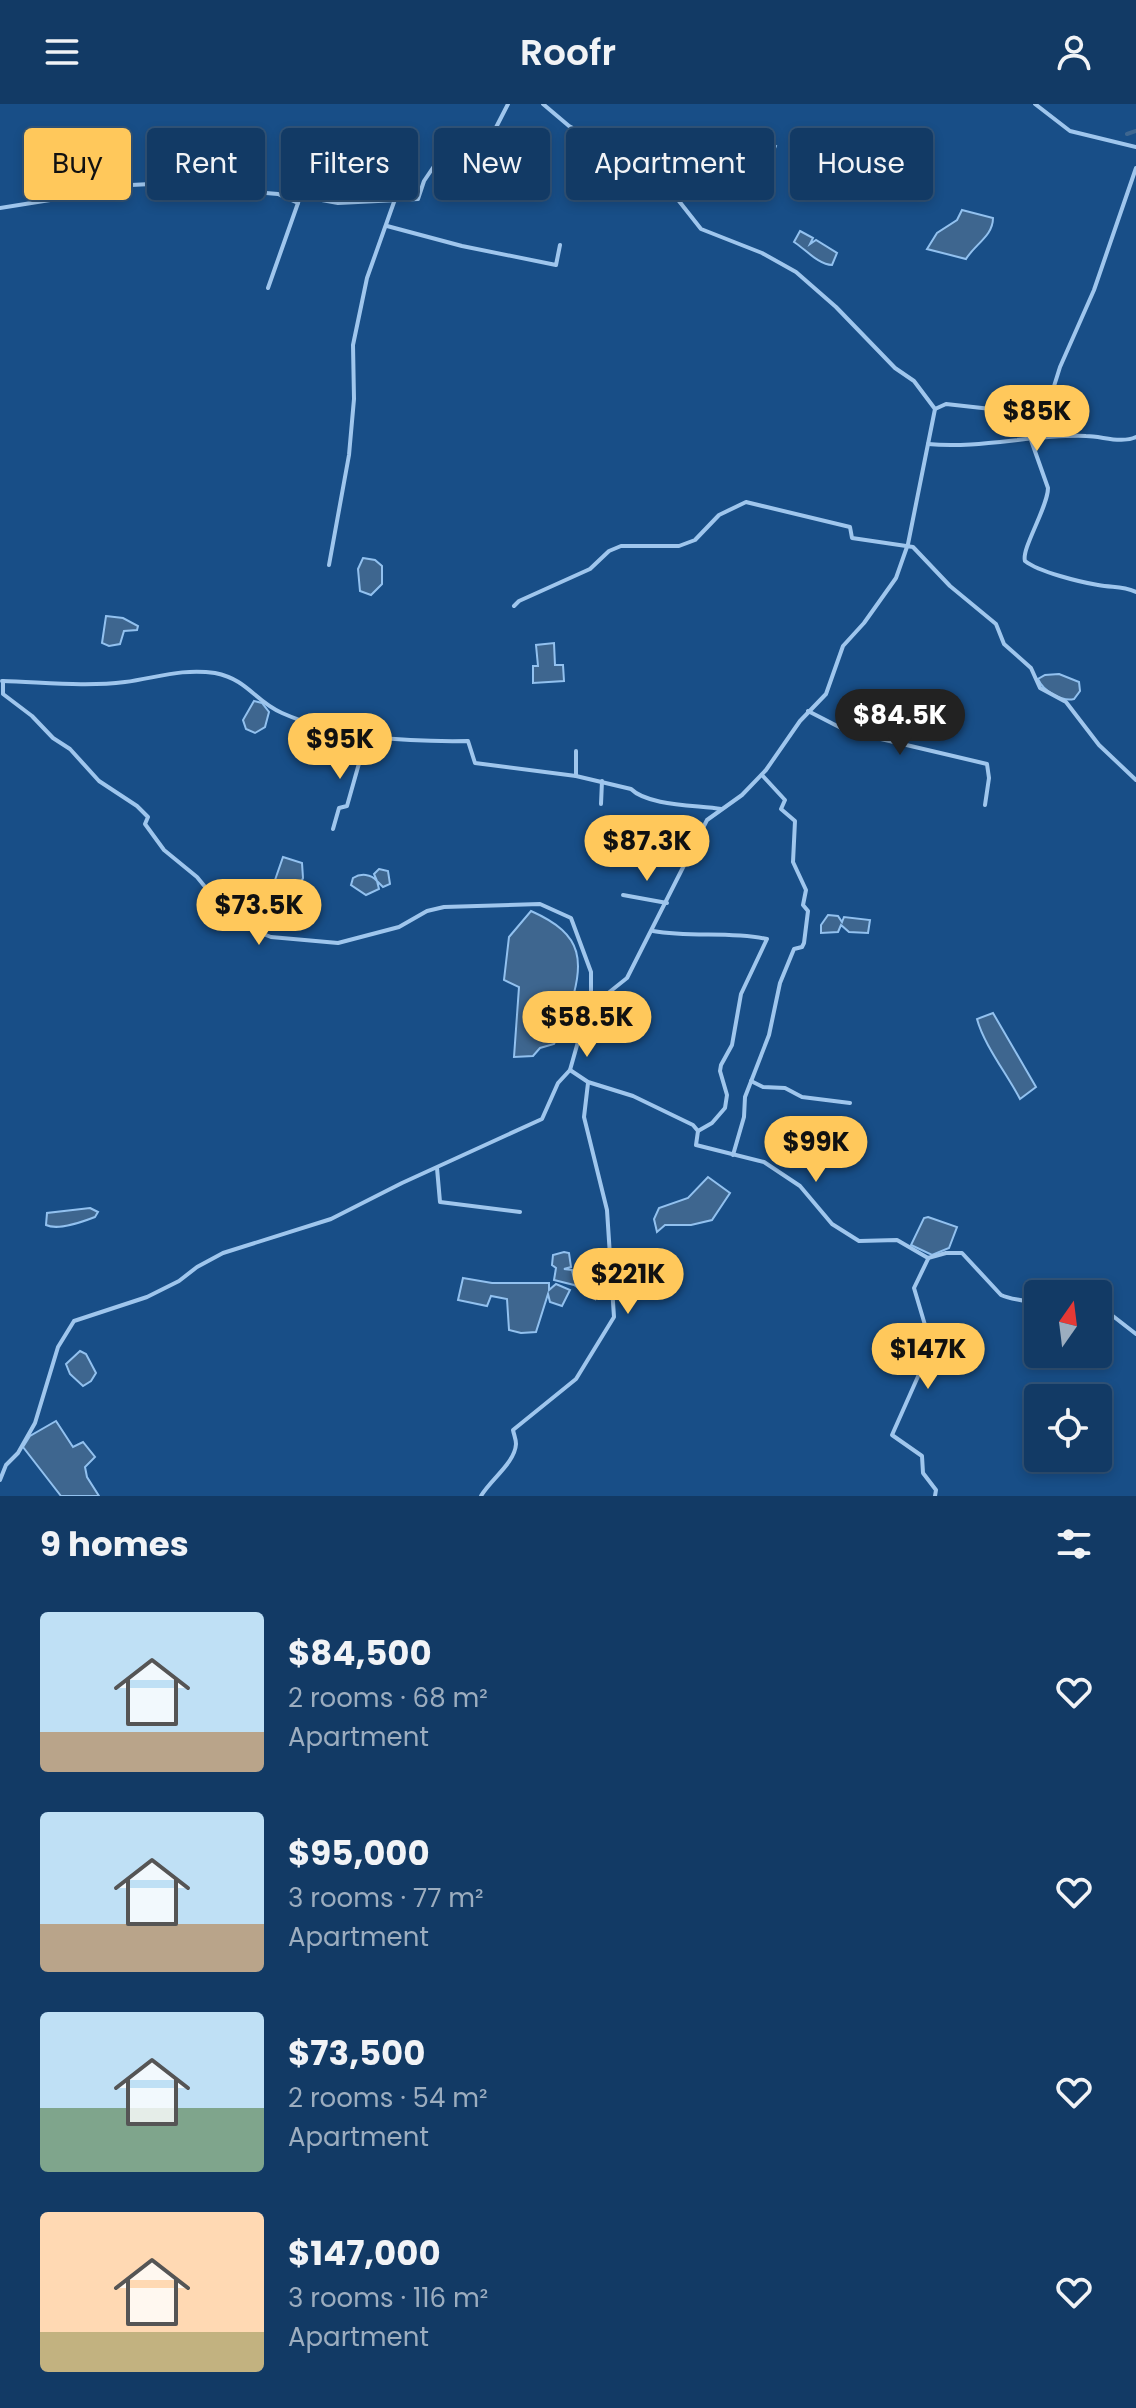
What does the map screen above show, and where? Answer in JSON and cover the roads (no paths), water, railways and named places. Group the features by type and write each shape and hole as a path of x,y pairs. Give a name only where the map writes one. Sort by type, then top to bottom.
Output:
{"street":[{"path":"268,288 300,196 338,203 418,199 424,181 449,144 483,146 488,143 508,104"},
{"path":"0,1480 6,1465 18,1453 35,1423 58,1347 74,1321 147,1297 223,1253 331,1219 542,1119 558,1083 570,1070 582,1021 591,1005 627,978 707,820 742,795 762,775 808,711 826,694 843,646 864,623 896,578 908,544 935,409 914,381 895,368 836,307 796,272 762,253 701,229 675,196 643,167 569,126 543,104"},
{"path":"1035,104 1070,131 1136,147"},
{"path":"935,409 946,404 971,405 1045,415 1060,367 1094,290 1136,168"},
{"path":"0,208 94,193 111,186 151,184 278,194 298,203"},
{"path":"329,565 349,455 354,399 353,345 367,278 394,202"},
{"path":"387,226 462,246 556,265 560,245"},
{"path":"928,444 979,445 1089,436 1130,440 1136,437"},
{"path":"1031,440 1048,496 1035,534 1025,548 1025,561 1052,573 1097,585 1117,585 1136,592"},
{"path":"514,606 590,569 609,551 621,546 679,546 691,542 719,515 746,502 849,526 852,538 908,544 961,597 991,620 1002,635 1004,644 1031,668 1040,688 1066,702 1099,745 1136,780"},
{"path":"591,1005 591,972 571,918 540,904 444,907 427,911 399,927 338,943 271,937 245,927 214,901 197,877 164,850 145,824 148,817 99,781 70,749 3,694 1,681 126,682 174,672 216,674 244,683 271,709 298,720 367,735 468,741 475,763 576,776 602,781 665,802 721,809"},
{"path":"808,711 847,731 987,764 989,778 985,805"},
{"path":"333,829 339,808 347,806 367,735"},
{"path":"576,751 576,776"},
{"path":"733,1155 744,1117 745,1097 769,1035 780,983 794,949 802,947 804,943 808,911 803,905 806,890 793,862 795,821 781,809 785,800 762,775"},
{"path":"601,804 602,781"},
{"path":"623,895 667,903"},
{"path":"653,931 682,935 744,934 767,939 741,994 732,1045 721,1065 727,1095 725,1108 712,1123 698,1131"},
{"path":"570,1070 588,1082 654,1105 693,1125 698,1131 696,1145 764,1162 800,1186 832,1224 859,1241 897,1240 928,1258 962,1253 1001,1295 1009,1299 1024,1299"},
{"path":"751,1081 763,1087 787,1089 802,1097 850,1103"},
{"path":"481,1496 503,1469 514,1449 513,1430 576,1379 613,1319 607,1210 584,1117 588,1082"},
{"path":"437,1168 440,1202 520,1212"},
{"path":"928,1258 914,1288 925,1318 918,1357 924,1363 892,1435 922,1456 923,1473 936,1490 935,1496"},
{"path":"1112,1315 1136,1334"}],"water":[{"path":"962,210 993,218 987,235 966,259 927,249 937,233 957,220"},
{"path":"800,231 813,238 810,244 816,240 837,253 832,265 817,260 794,242"},
{"path":"363,558 375,560 382,566 382,584 371,595 360,591 358,569"},
{"path":"106,616 123,618 138,626 137,630 124,631 120,644 109,646 102,643"},
{"path":"554,643 555,665 563,665 564,681 533,683 533,666 538,666 536,645"},
{"path":"1059,674 1079,682 1080,691 1074,699 1053,695 1038,679"},
{"path":"254,701 262,703 269,712 265,727 255,733 246,729 243,720"},
{"path":"283,857 302,863 303,878 299,887 275,880"},
{"path":"379,869 388,871 390,884 383,887 374,874"},
{"path":"359,875 377,881 379,889 366,895 351,885 353,878"},
{"path":"531,911 549,920 571,940 578,964 568,1014 575,1011 582,1017 578,1027 566,1021 554,1044 540,1048 533,1056 514,1057 519,987 504,980 509,937"},
{"path":"828,915 838,916 842,922 844,917 870,920 868,933 849,932 841,925 838,932 821,933 821,925"},
{"path":"993,1013 1036,1087 1020,1099 980,1029 977,1019"},
{"path":"708,1177 730,1193 712,1220 691,1225 665,1225 657,1232 654,1219 659,1208 688,1198"},
{"path":"90,1208 98,1212 95,1217 63,1226 46,1225 47,1213"},
{"path":"924,1218 957,1227 949,1248 932,1255 911,1245"},
{"path":"569,1253 571,1267 564,1269 572,1270 574,1279 595,1278 595,1299 574,1285 554,1280 556,1268 552,1265 553,1255"},
{"path":"463,1278 492,1283 549,1283 549,1290 556,1284 570,1290 562,1306 550,1302 548,1294 536,1332 521,1333 509,1330 507,1299 491,1296 487,1306 458,1300"},
{"path":"80,1351 86,1354 96,1373 83,1386 70,1374 66,1364"},
{"path":"56,1421 73,1447 83,1442 95,1457 85,1467 87,1477 99,1496 61,1496 23,1447 30,1436"}],"waterway":[{"path":"1127,134 1136,131"}]}
